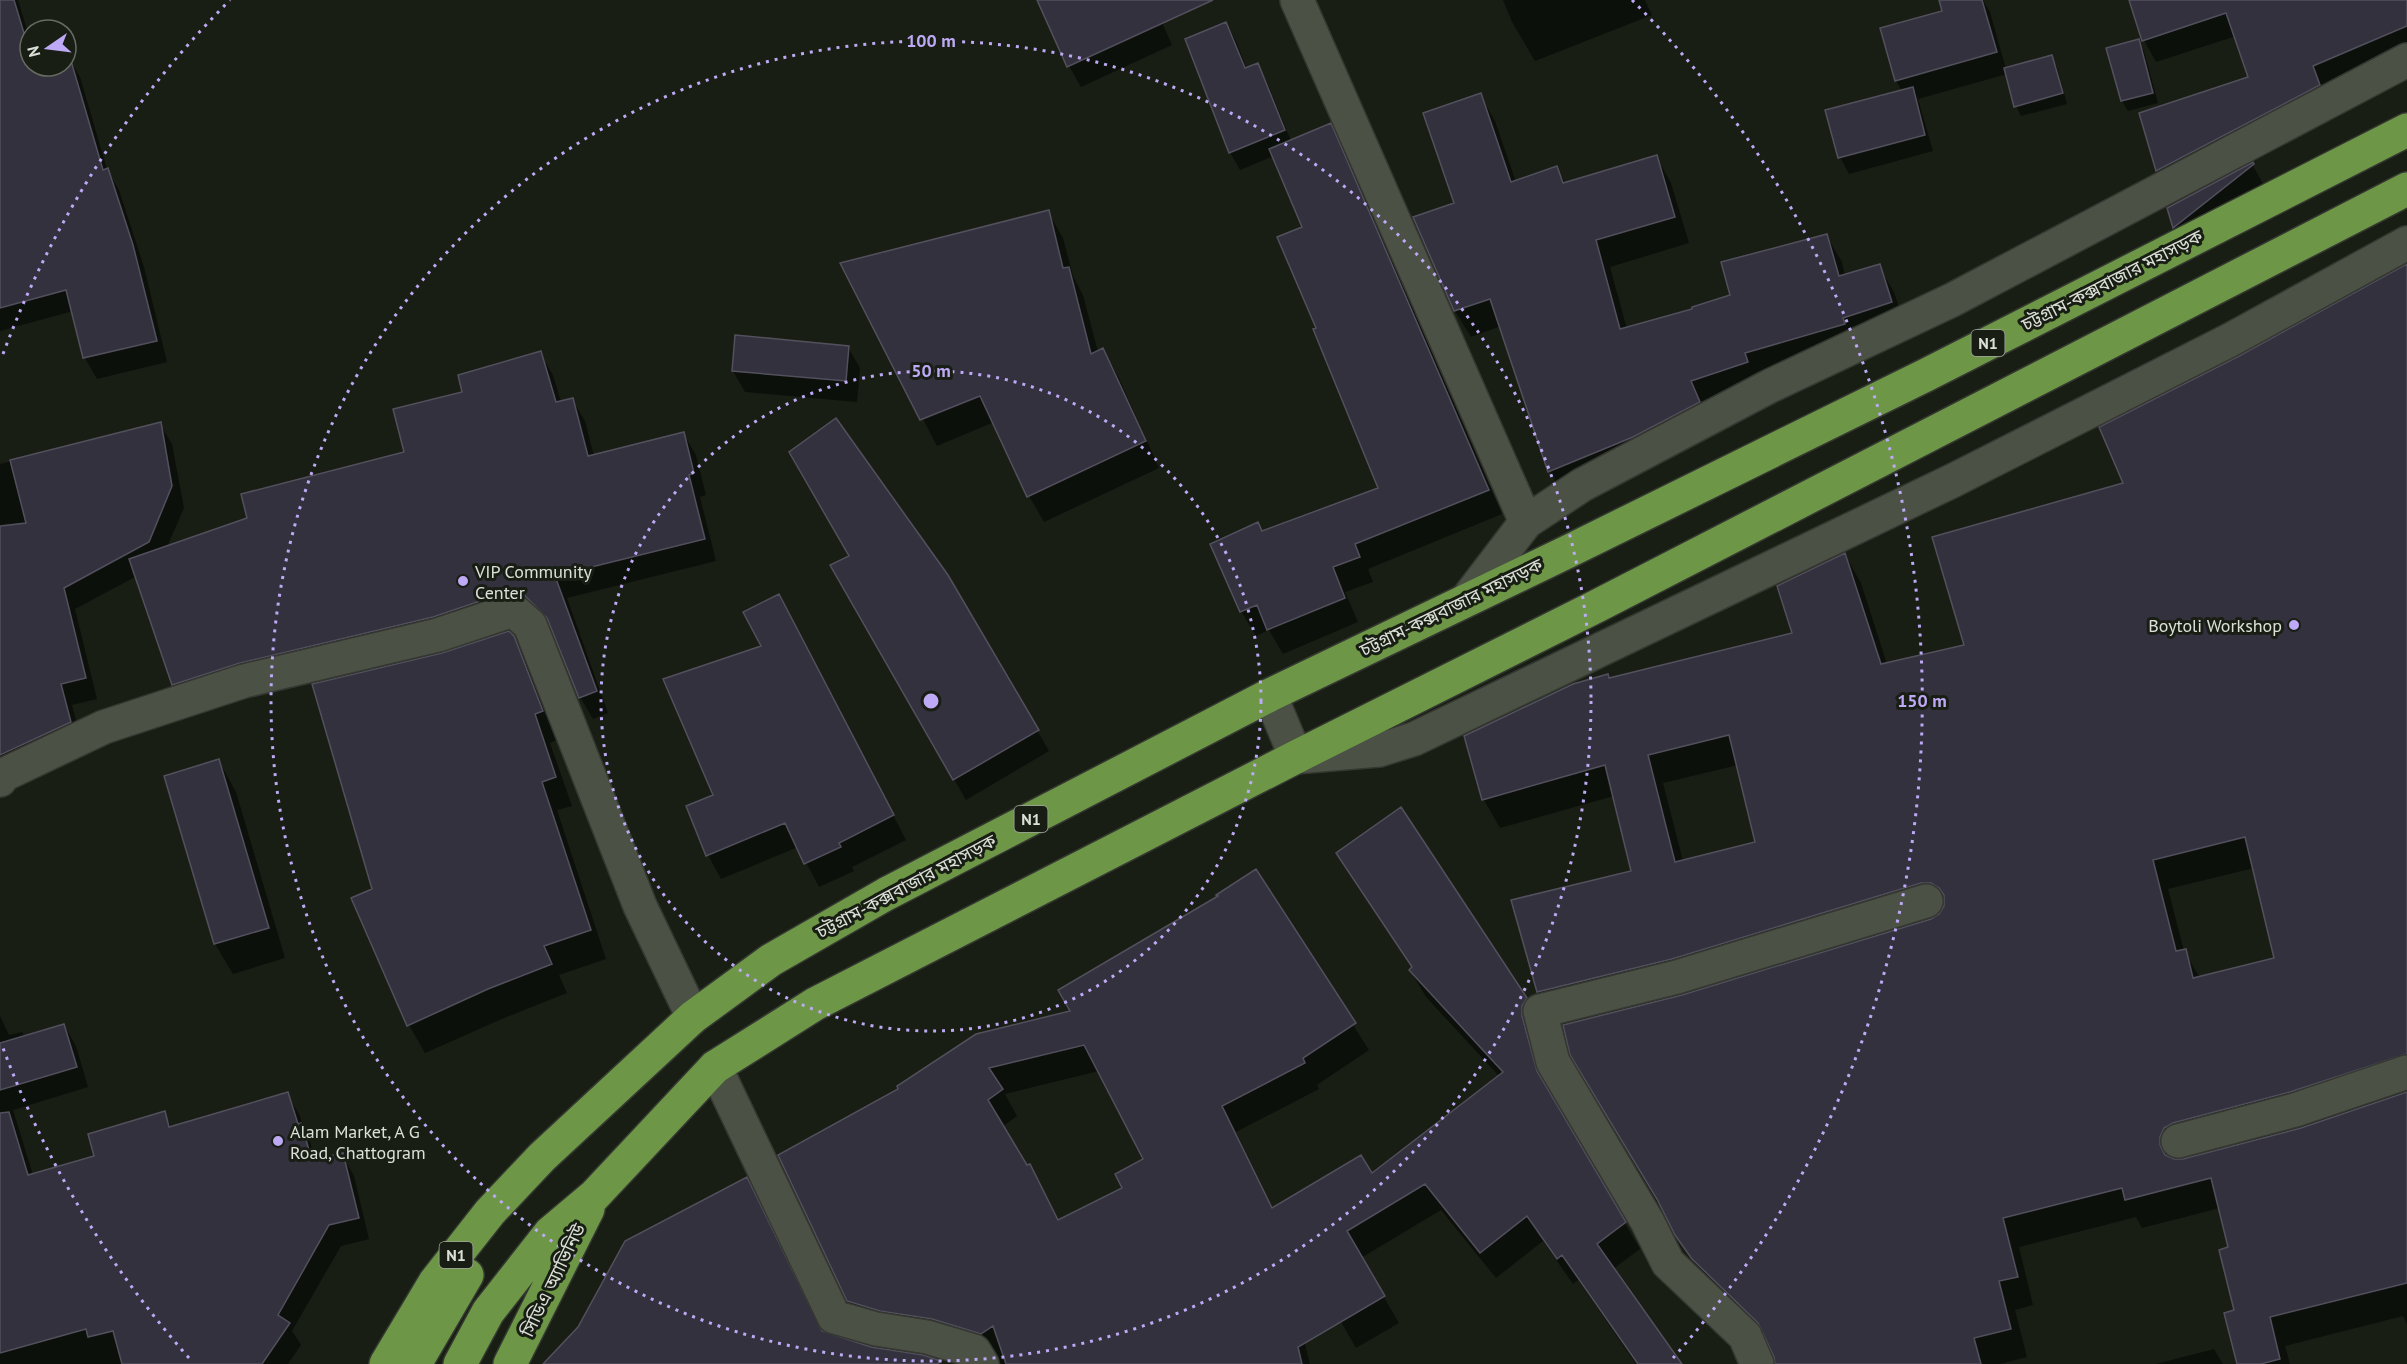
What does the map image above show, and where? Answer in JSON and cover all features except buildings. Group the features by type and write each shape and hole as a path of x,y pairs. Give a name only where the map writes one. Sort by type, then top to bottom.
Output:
{"highway":[{"name":"চট্টগ্রাম-কক্সবাজার মহাসড়ক","path":"542,1157 693,1017 771,960 886,894 1270,695 1915,380 2407,130"},
{"path":"460,1364 488,1312 550,1233 594,1196 715,1067 815,1004 1296,757 1598,606 2407,189"},
{"name":"N1","path":"415,1364 454,1293 542,1157"},
{"name":"N1","path":"386,1364 435,1282 490,1212 542,1157"},
{"name":"সিডিএ অ্যাভিনিউ","path":"510,1364 594,1196"}],"street":[{"path":"1297,0 1526,522"},
{"path":"1468,598 1526,522 1582,485 1770,387 1952,300 2407,60"},
{"path":"1270,695 1296,757 1379,750 1413,739 1952,481 2230,340 2407,243"},
{"path":"0,780 3,775 104,727 244,681 438,635 513,610 530,625 640,906 693,1017"},
{"path":"1757,1364 1745,1336 1668,1263 1647,1221 1553,1062 1540,1011 1677,977 1926,901"},
{"path":"715,1067 834,1317 876,1329 927,1337 974,1351 982,1364"},
{"path":"2178,1141 2295,1110 2407,1072"}],"place":[{"name":"VIP Community Center","path":"463,581"},
{"name":"Boytoli Workshop","path":"2294,625"},
{"name":"Alam Market, A G Road, Chattogram","path":"278,1141"}]}
